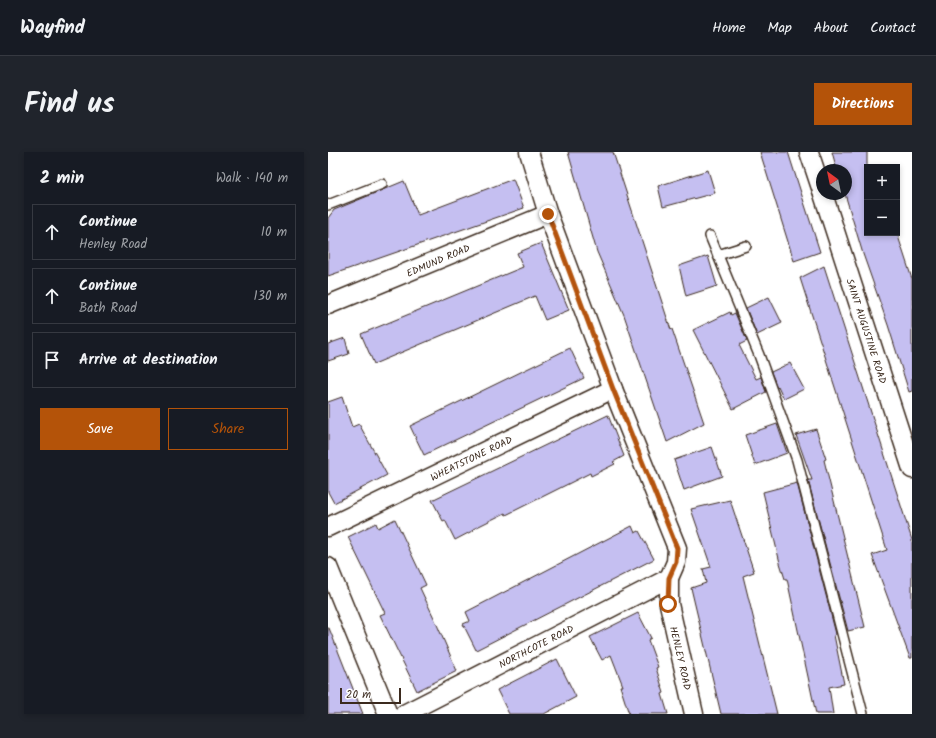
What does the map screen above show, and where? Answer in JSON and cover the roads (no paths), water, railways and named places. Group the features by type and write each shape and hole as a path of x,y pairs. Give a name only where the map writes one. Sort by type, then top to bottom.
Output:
{"street":[{"name":"HENLEY ROAD","path":"529,152 548,214 613,389 677,548 676,562 669,578 668,604 694,714"},
{"name":"SAINT AUGUSTINE ROAD","path":"809,152 816,174"},
{"name":"SAINT AUGUSTINE ROAD","path":"824,200 912,469"},
{"name":"EDMUND ROAD","path":"328,305 548,214"},
{"name":"WHEATSTONE ROAD","path":"328,527 613,389"},
{"path":"328,567 388,714"},
{"name":"NORTHCOTE ROAD","path":"404,714 669,578"}],"lane":[{"path":"328,205 382,184"},
{"path":"710,236 759,355 797,460 863,714"},
{"path":"718,255 746,246"}]}
